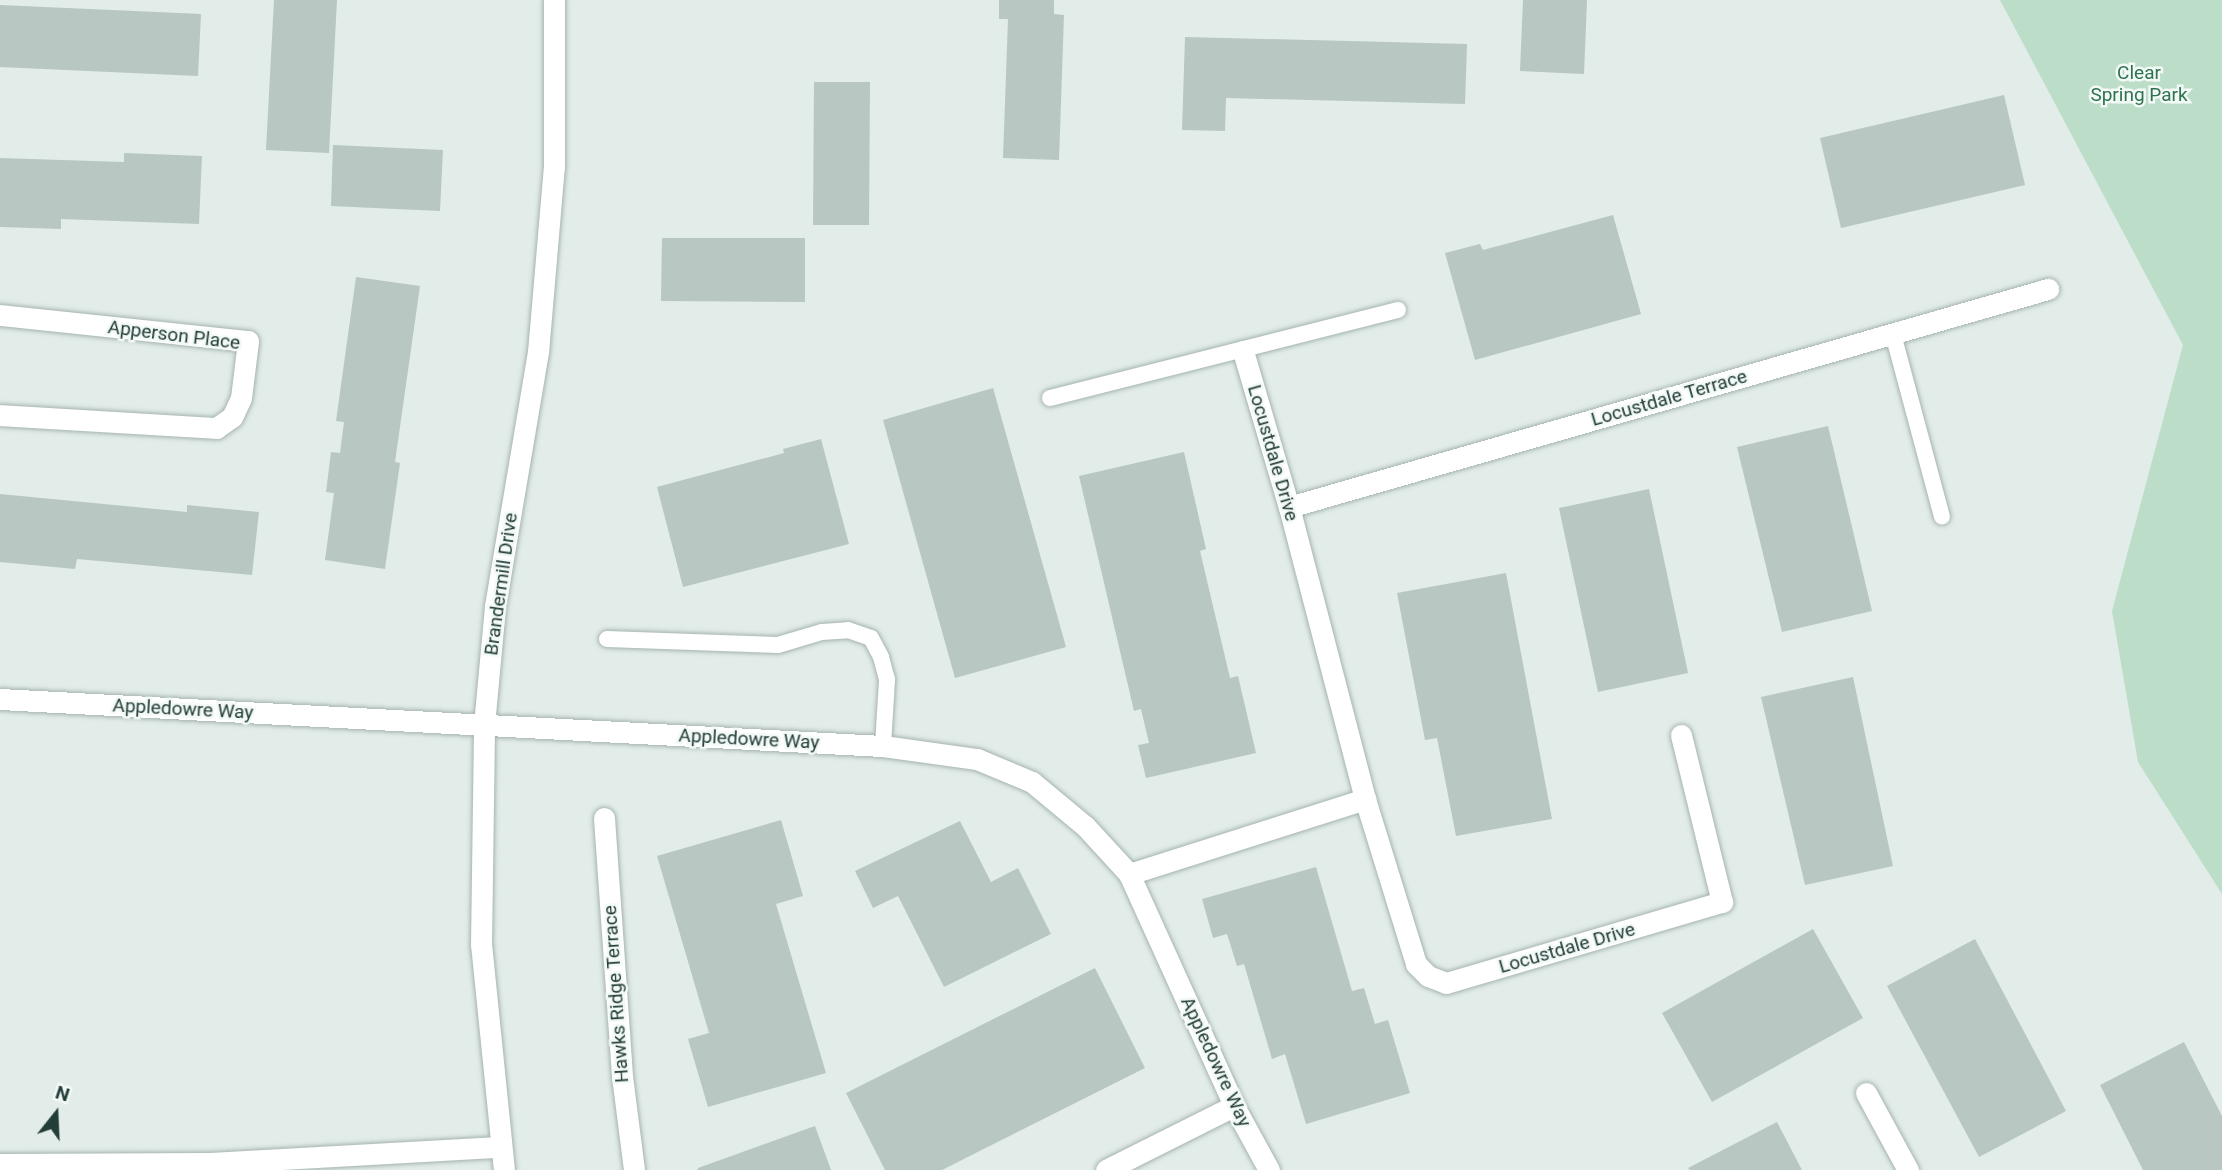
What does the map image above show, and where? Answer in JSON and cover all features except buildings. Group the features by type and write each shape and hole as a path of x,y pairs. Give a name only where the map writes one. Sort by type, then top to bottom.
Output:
{"street":[{"name":"Brandermill Drive","path":"504,1170 499,1147 481,945 484,725 495,606 538,352 554,167 554,0"},
{"name":"Locustdale Terrace","path":"1289,507 2048,289"},
{"name":"Apperson Place","path":"0,315 248,341 241,398 232,417 216,428 0,415"},
{"name":"Locustdale Drive","path":"1243,351 1289,507 1365,799 1416,964 1428,976 1446,983 1722,902 1681,735"},
{"name":"Appledowre Way","path":"0,699 884,746 977,759 1032,782 1086,827 1129,874 1234,1106 1269,1170"},
{"path":"1129,874 1365,799"},
{"name":"Hawks Ridge Terrace","path":"604,818 621,1076 634,1170"},
{"path":"1866,1093 1908,1170"},
{"path":"1106,1170 1234,1106"},
{"path":"0,1164 210,1163 499,1147"}],"lane":[{"path":"1050,398 1398,310"},
{"path":"1893,334 1942,517"},
{"path":"607,639 778,645 822,632 848,630 871,638 881,657 887,680 884,746"}],"green space":[{"name":"Clear Spring Park","path":"2000,0 2222,0 2222,894 2138,762 2112,611 2183,345"}]}
